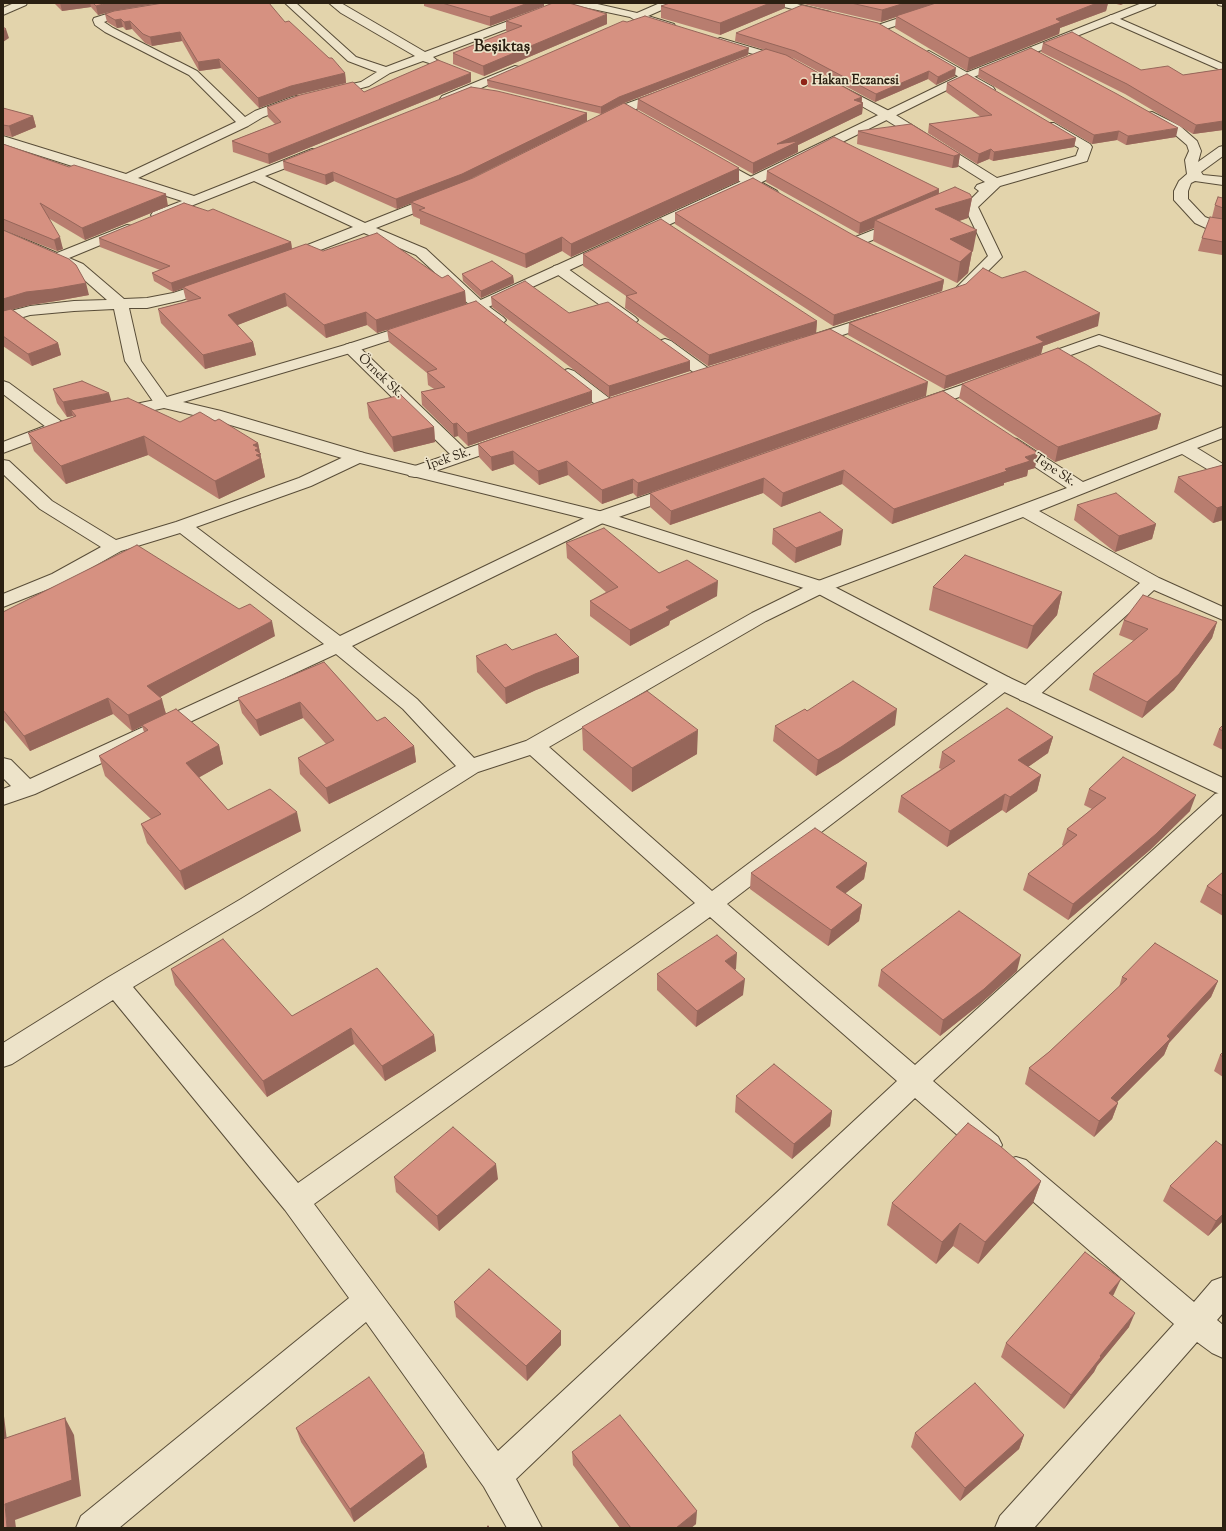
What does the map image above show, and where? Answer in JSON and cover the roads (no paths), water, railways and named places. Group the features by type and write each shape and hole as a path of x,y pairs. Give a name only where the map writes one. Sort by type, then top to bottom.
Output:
{"street":[{"path":"3,12 22,3"},
{"path":"190,3 113,15 98,20 99,23 109,30 193,73 244,123"},
{"path":"290,3 352,59 386,71"},
{"path":"334,3 344,11 444,67"},
{"path":"578,3 638,16 683,30"},
{"path":"617,25 669,3"},
{"path":"780,3 837,16"},
{"path":"895,34 878,26 955,3"},
{"path":"442,318 479,306 559,270 668,227 752,182 967,76 1030,51 1111,13 1126,12 1151,3"},
{"path":"785,14 800,8"},
{"path":"319,95 365,84 386,71 545,12"},
{"path":"1111,13 1223,68"},
{"path":"721,41 735,35"},
{"path":"706,36 765,54 797,66"},
{"path":"921,50 1000,96"},
{"path":"1030,51 1044,58"},
{"path":"743,63 765,54"},
{"path":"436,104 526,64"},
{"path":"470,77 484,82"},
{"path":"825,81 887,115 995,183"},
{"path":"598,121 624,109 676,89"},
{"path":"470,90 491,93"},
{"path":"126,179 244,123 259,114 304,98"},
{"path":"624,109 638,117"},
{"path":"1145,112 1176,129 1193,144 1195,151 1191,160 1194,173 1200,179 1223,181"},
{"path":"959,198 995,183 1082,158 1086,147 1040,120"},
{"path":"3,140 194,200"},
{"path":"57,258 194,200 326,147"},
{"path":"1223,150 1194,173 1186,181 1181,191 1181,200 1200,220 1213,226 1223,228"},
{"path":"705,155 785,200"},
{"path":"254,176 365,228 421,252 479,306 510,329"},
{"path":"954,292 995,257 970,206 995,183"},
{"path":"274,263 453,193"},
{"path":"858,241 916,216"},
{"path":"844,233 871,248"},
{"path":"3,234 78,267 121,305 132,362 163,403 215,415 415,472 601,517 820,587 1027,695 1223,787"},
{"path":"559,270 642,328"},
{"path":"3,318 30,311 74,306 147,303 177,297 229,278"},
{"path":"794,346 891,314"},
{"path":"811,322 850,346"},
{"path":"102,416 163,403 351,348 426,323"},
{"path":"655,337 714,371 685,380"},
{"path":"1024,367 1099,340 1223,381"},
{"name":"Örnek Sk.","path":"351,348 461,456"},
{"path":"558,367 607,405"},
{"path":"905,410 949,402 1002,375"},
{"path":"3,386 64,425 3,448"},
{"path":"923,386 949,402"},
{"path":"3,1056 116,985 250,905 470,767 534,746 758,617 820,587 1023,510 1081,490 1223,432"},
{"name":"İpek Sk.","path":"415,472 520,435"},
{"name":"Tepe Sk.","path":"1002,437 1081,490"},
{"path":"1184,448 1223,471"},
{"path":"3,601 59,578 114,547 183,526 305,482 358,457"},
{"path":"3,465 46,505 114,547"},
{"path":"3,797 26,789 338,645 601,517 690,486"},
{"path":"1023,510 1152,582 1223,614"},
{"path":"183,526 338,645 410,704 470,767"},
{"path":"1027,695 1152,582"},
{"path":"295,1201 711,904 1003,683"},
{"path":"534,746 914,1082 1196,1323 1223,1343"},
{"path":"3,765 26,789"},
{"path":"496,1475 914,1082 1223,800"},
{"path":"116,985 295,1201 496,1475 525,1528"},
{"path":"1012,1528 1223,1291"},
{"path":"93,1528 368,1301"}],"place":[{"name":"Hakan Eczanesi","path":"804,82"}],"district":[{"name":"Beşiktaş","path":"502,48"}]}
